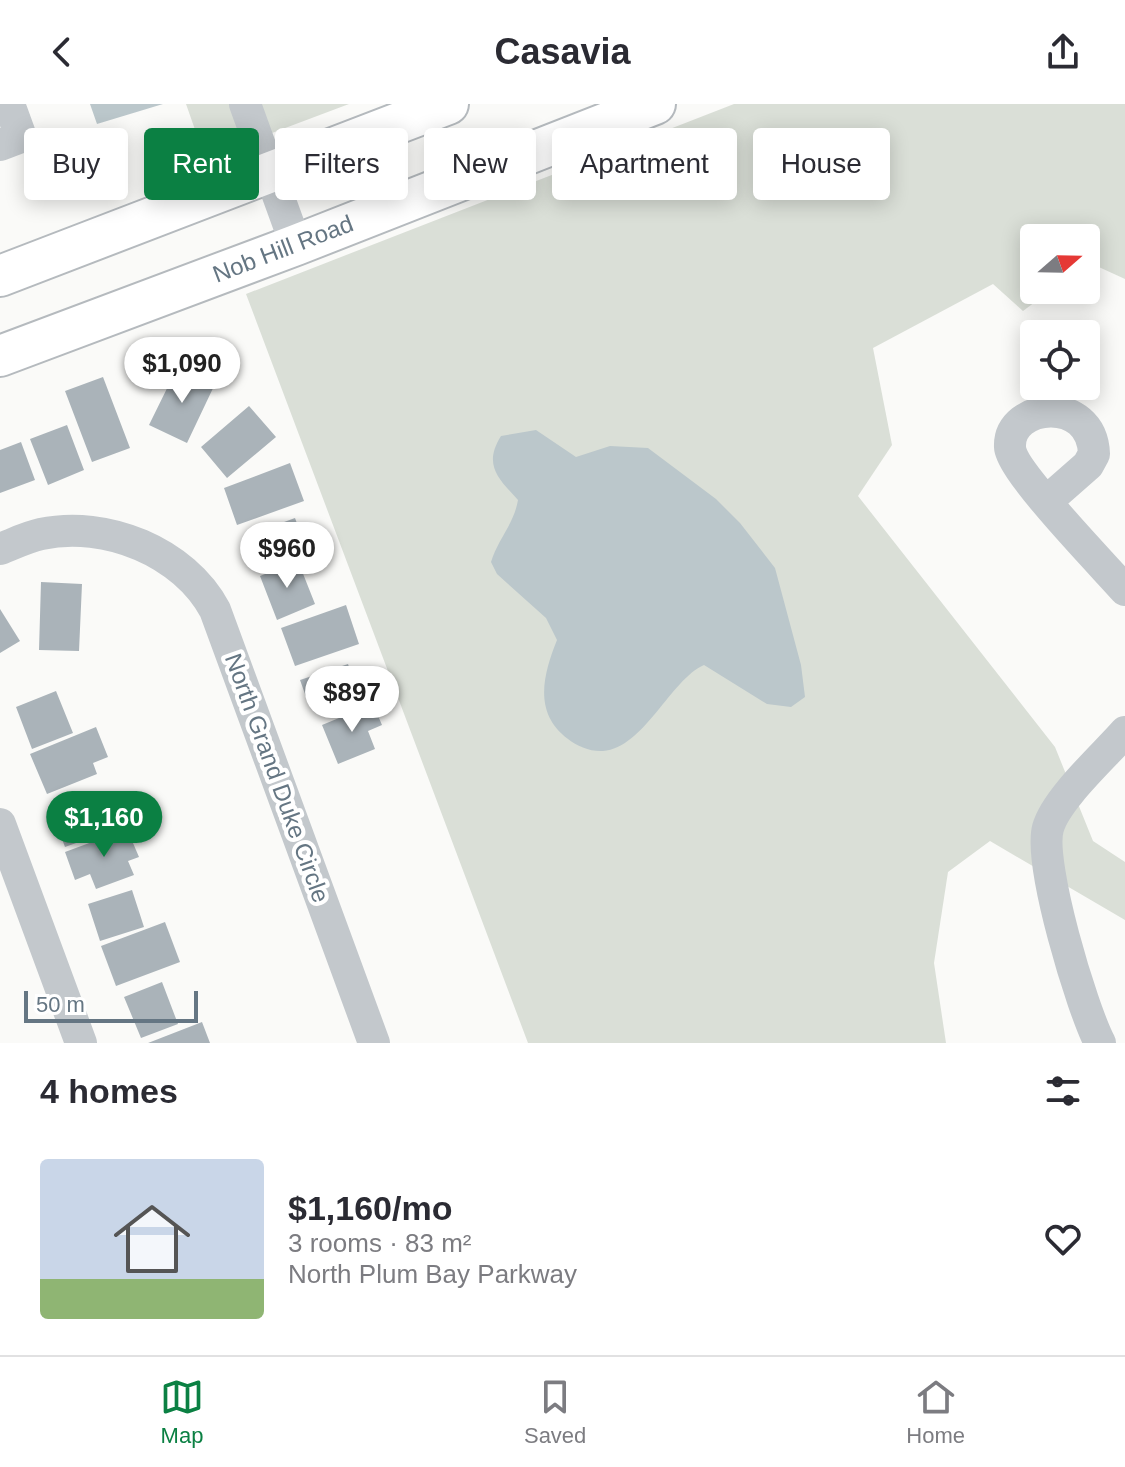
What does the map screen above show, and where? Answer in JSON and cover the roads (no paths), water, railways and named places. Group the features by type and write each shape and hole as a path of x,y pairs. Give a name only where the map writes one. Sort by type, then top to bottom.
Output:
{"main road":[{"path":"0,276 448,104"},
{"name":"Nob Hill Road","path":"0,356 296,245 655,104"}],"street":[{"path":"0,145 21,137 9,104"},
{"path":"245,104 296,245"},
{"path":"1047,501 1125,590"},
{"name":"North Grand Duke Circle","path":"0,549 41,534 74,532 140,544 185,571 204,590 215,610 374,1043"},
{"path":"1100,1043 1078,986 1046,856 1048,828 1064,802 1125,732"},
{"path":"0,824 81,1043"}]}
